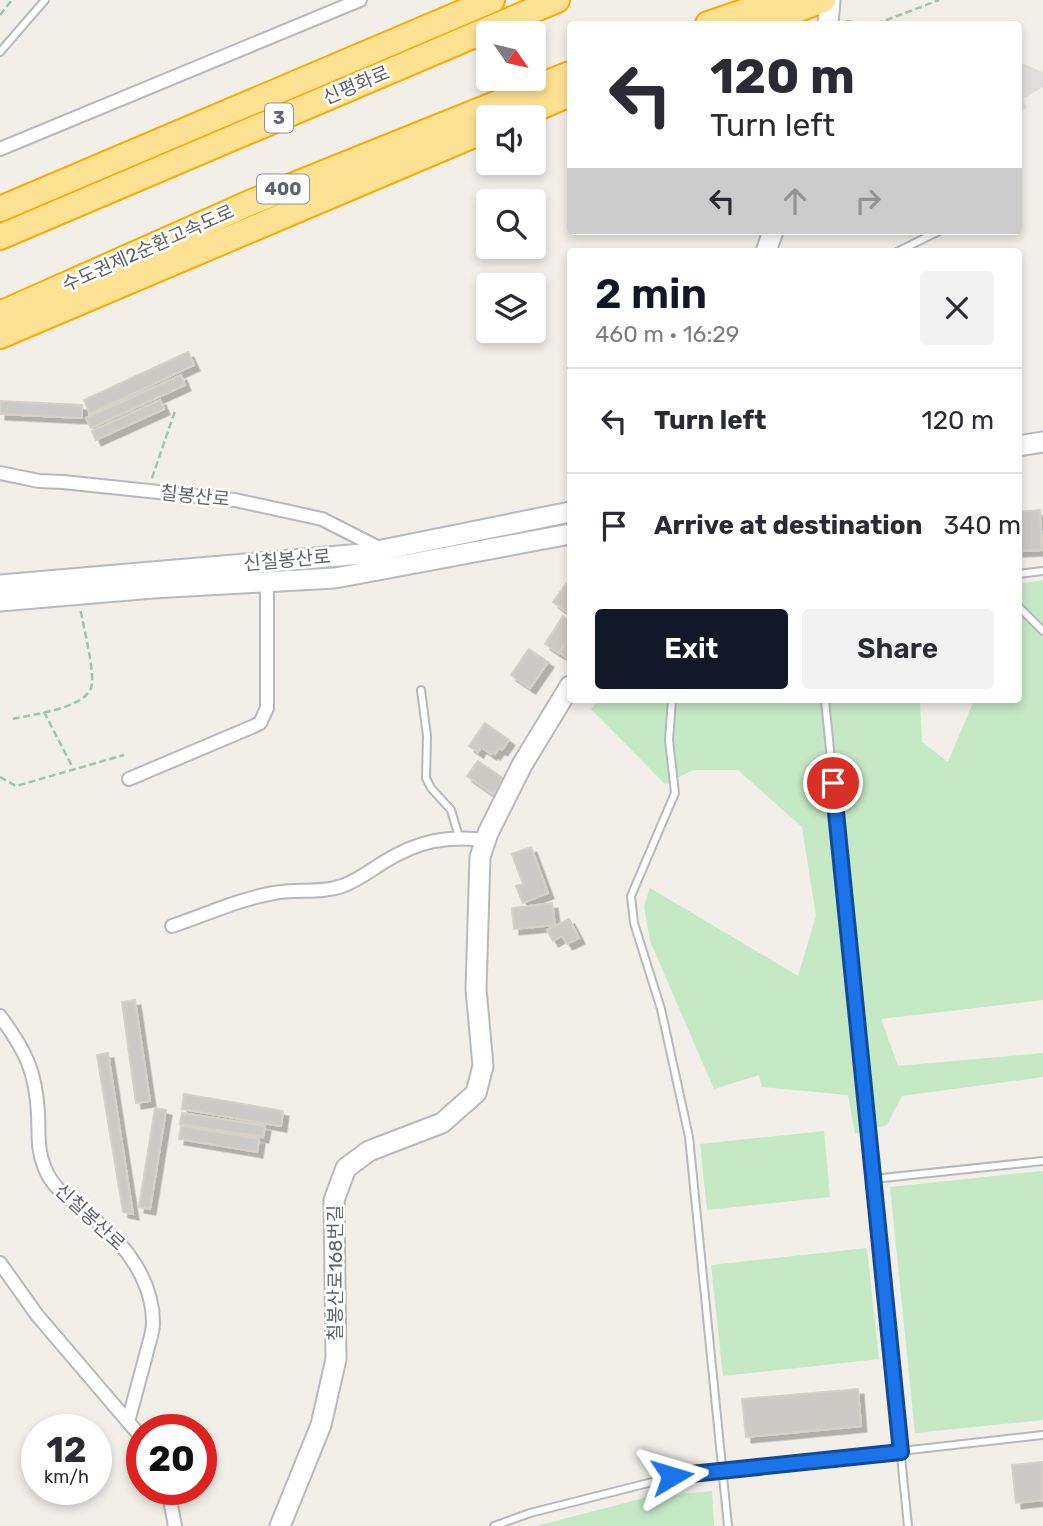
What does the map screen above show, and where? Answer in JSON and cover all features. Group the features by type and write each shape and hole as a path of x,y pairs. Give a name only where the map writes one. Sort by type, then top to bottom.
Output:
{"highway":[{"name":"신평화로","path":"0,209 492,0"},
{"name":"신평화로","path":"0,237 557,0"},
{"path":"727,21 772,14 828,11"},
{"name":"수도권제2순환고속도로","path":"0,314 252,202 567,75"},
{"path":"544,105 567,95"},
{"name":"수도권제2순환고속도로","path":"0,337 476,134"}],"street":[{"path":"0,149 360,0"},
{"path":"1022,445 1043,442"},
{"name":"칠봉산로","path":"0,472 39,481 235,500 312,516 332,523 383,550"},
{"name":"신칠봉산로","path":"0,585 362,554 567,513"},
{"name":"신칠봉산로","path":"0,601 364,574 567,535"},
{"name":"신칠봉산로","path":"129,779 260,723 267,708 267,582"},
{"name":"칠봉산로168번길","path":"280,1526 321,1425 336,1359 334,1200 346,1168 369,1151 442,1123 476,1093 483,1066 476,989 478,869 486,840 522,765 567,691"},
{"path":"172,926 270,894 343,886 394,856 438,839 459,837 486,840"},
{"name":"신칠봉산로","path":"0,1016 19,1041 30,1066 38,1113 39,1149 48,1176 57,1189 123,1246 137,1267 151,1307 153,1326 130,1414"},
{"path":"0,1263 37,1315 126,1420"},
{"path":"171,1505 175,1526"}],"lane":[{"path":"0,51 45,0"},
{"path":"905,248 931,235"},
{"path":"1022,574 1043,571"},
{"path":"1022,610 1043,631"},
{"path":"421,690 427,736 426,778 431,788 451,810 459,837"},
{"path":"672,703 670,740 675,793 631,897 634,923 662,1009 689,1137 728,1526"},
{"path":"825,703 908,1526"},
{"path":"873,1179 1043,1161"},
{"path":"494,1526 597,1494 672,1476 1043,1435"}],"path":[{"path":"0,15 12,0"},
{"path":"884,21 939,0"},
{"path":"828,11 860,21"},
{"path":"149,491 175,411"},
{"path":"13,719 74,705 92,687 77,594"},
{"path":"44,712 73,768"},
{"path":"0,777 16,786 124,755"}],"shaded area":[{"path":"1022,63 1043,72 1043,87 1023,99 1027,108 1022,111"}],"green space":[{"path":"1043,580 1043,1000 881,1019 898,1066 1043,1053 1043,1077 902,1096 887,1125 855,1134 848,1095 762,1087 759,1075 714,1089 650,941 644,906 650,888 798,976 816,916 802,827 738,770 693,770 665,784 591,709 596,703 920,703 922,742 948,762 973,703 1022,703 1022,584"},
{"path":"824,1131 830,1197 707,1210 700,1144"},
{"path":"1043,1171 1043,1420 915,1433 890,1187"},
{"path":"867,1248 879,1359 723,1376 711,1265"},
{"path":"712,1491 714,1526 536,1526 648,1497"}],"building":[{"path":"188,352 194,365 90,414 84,400"},
{"path":"181,375 185,385 91,428 86,418"},
{"path":"160,400 164,409 96,440 92,431"},
{"path":"0,401 82,405 82,418 0,414"},
{"path":"1040,510 1042,550 1022,551 1022,512"},
{"path":"566,584 567,585 567,612 553,602"},
{"path":"563,616 567,619 567,639 559,653 545,644"},
{"path":"567,641 567,658 560,653"},
{"path":"529,649 548,662 530,688 511,675"},
{"path":"485,723 509,740 502,750 499,748 495,754 481,747 478,752 469,746"},
{"path":"478,761 504,779 493,794 467,776"},
{"path":"531,847 548,893 523,903 516,886 523,884 512,854"},
{"path":"552,903 555,925 514,929 512,908"},
{"path":"569,919 579,938 567,944 562,936 553,941 547,930"},
{"path":"135,1000 150,1101 136,1103 122,1002"},
{"path":"108,1053 133,1214 123,1212 97,1055"},
{"path":"184,1094 283,1111 281,1126 182,1109"},
{"path":"155,1108 166,1110 150,1209 139,1207"},
{"path":"182,1113 265,1126 263,1137 180,1124"},
{"path":"181,1126 259,1139 257,1152 179,1139"},
{"path":"858,1389 861,1426 746,1437 742,1399"},
{"path":"1043,1462 1043,1500 1016,1503 1012,1465"}],"route":[{"path":"672,1476 901,1452 833,783"}]}
